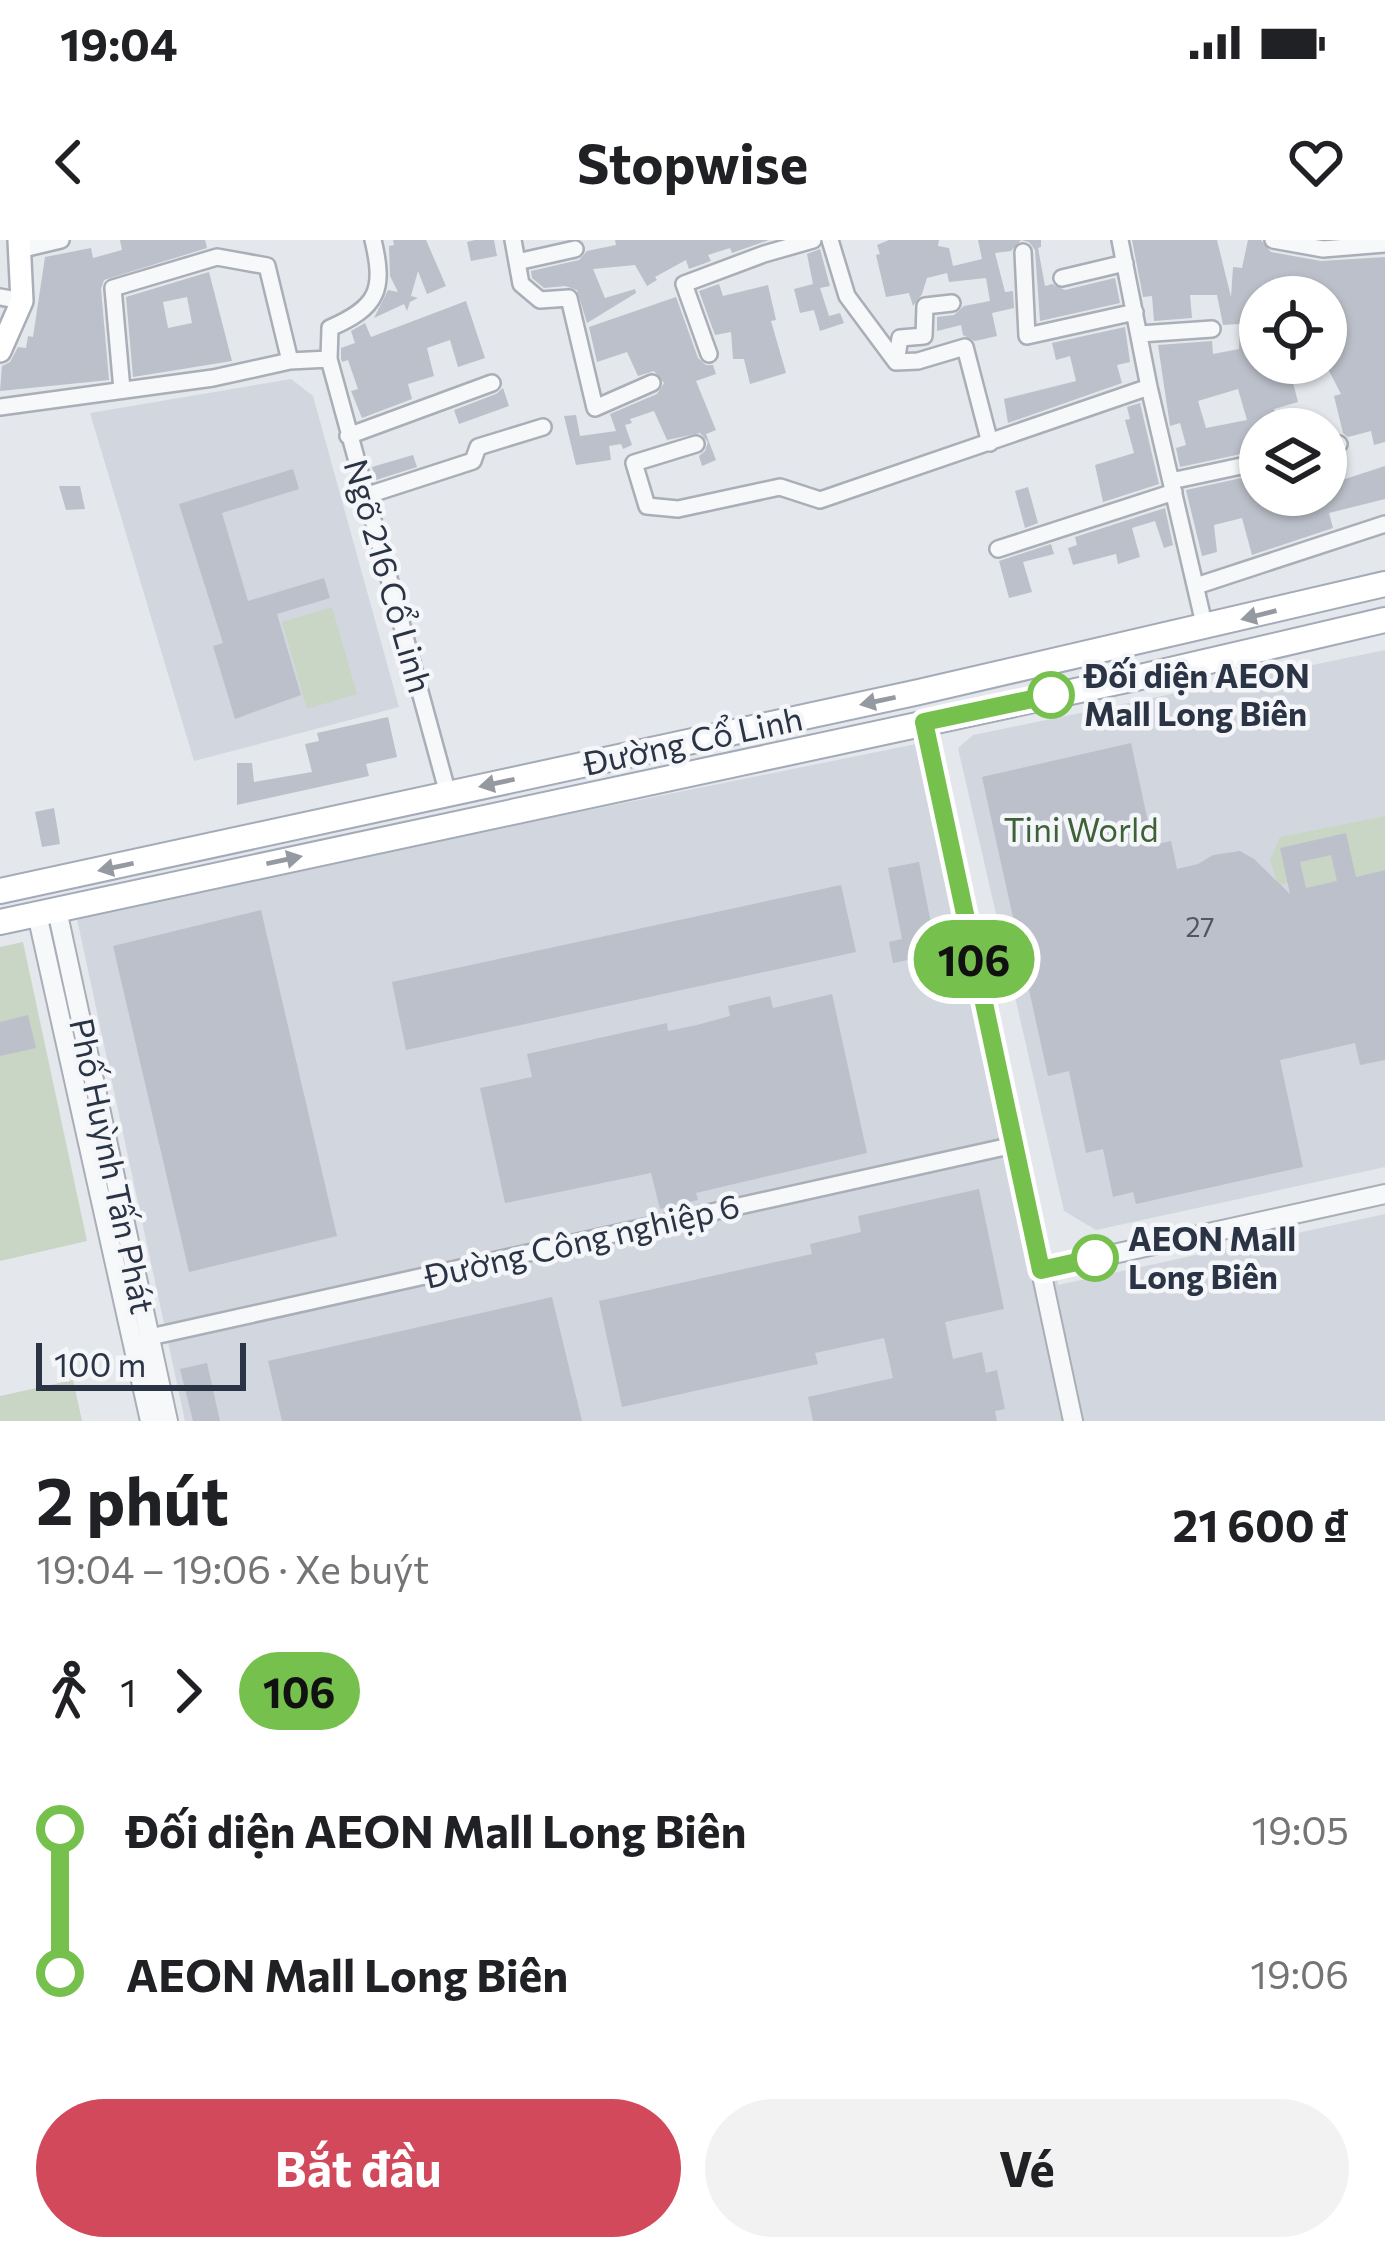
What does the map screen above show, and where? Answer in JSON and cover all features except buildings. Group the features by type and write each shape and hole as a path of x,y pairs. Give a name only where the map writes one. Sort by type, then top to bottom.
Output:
{"main road":[{"path":"0,350 19,245"},
{"name":"Đường Cổ Linh","path":"0,891 1381,586"},
{"name":"Đường Cổ Linh","path":"0,922 1382,620"}],"street":[{"path":"19,245 61,240"},
{"path":"0,407 329,358 330,328 359,315 374,297 382,274 373,240"},
{"path":"513,240 521,284 540,300 569,298 595,408 652,383"},
{"path":"710,354 684,284 813,240"},
{"path":"830,240 847,296 896,362"},
{"path":"1120,240 1205,628"},
{"path":"1273,240 1323,248 1385,244"},
{"path":"518,262 575,249"},
{"path":"1023,251 1027,336 1136,312"},
{"path":"122,390 113,288 217,257 267,266 290,361"},
{"path":"1062,278 1125,262"},
{"path":"896,362 900,338 924,337 925,306 952,304"},
{"path":"1139,334 1212,328"},
{"path":"896,362 918,361 965,347 990,443"},
{"name":"Ngõ 216 Cổ Linh","path":"329,358 448,794"},
{"path":"349,436 492,383"},
{"path":"696,444 634,463 647,506 677,509 780,487 820,500 1149,387"},
{"path":"365,496 473,461 478,447 542,427"},
{"path":"998,549 1239,468"},
{"path":"1196,586 1385,524"},
{"path":"924,722 1073,1421"},
{"name":"Phố Huỳnh Tấn Phát","path":"47,912 141,1339 168,1421"},
{"name":"Đường Công nghiệp 6","path":"141,1339 1014,1145"},
{"path":"1041,1270 1385,1194"},
{"name":"Phố Huỳnh Tấn Phát","path":"141,1339 150,1421"}],"shaded area":[{"path":"291,379 313,396 399,707 194,761 90,413"},
{"path":"1385,650 1385,1167 1096,1230 1064,1211 958,748 973,735"},
{"path":"941,739 1058,1285 1385,1214 1385,1421 185,1421 77,919"}],"green space":[{"path":"332,607 357,694 307,709 282,622"},
{"path":"1385,816 1385,870 1306,888 1304,879 1278,885 1270,860 1280,837"},
{"path":"23,942 87,1241 0,1261 0,947"},
{"path":"73,1380 82,1421 0,1421 0,1396"}],"bus line":[{"name":"106","path":"1051,695 924,722 1041,1270 1095,1258"}],"place":[{"name":"Đối diện AEON Mall Long Biên","path":"1051,695"},
{"name":"AEON Mall Long Biên","path":"1095,1258"}],"park label":[{"name":"Tini World","path":"1081,830"}]}
